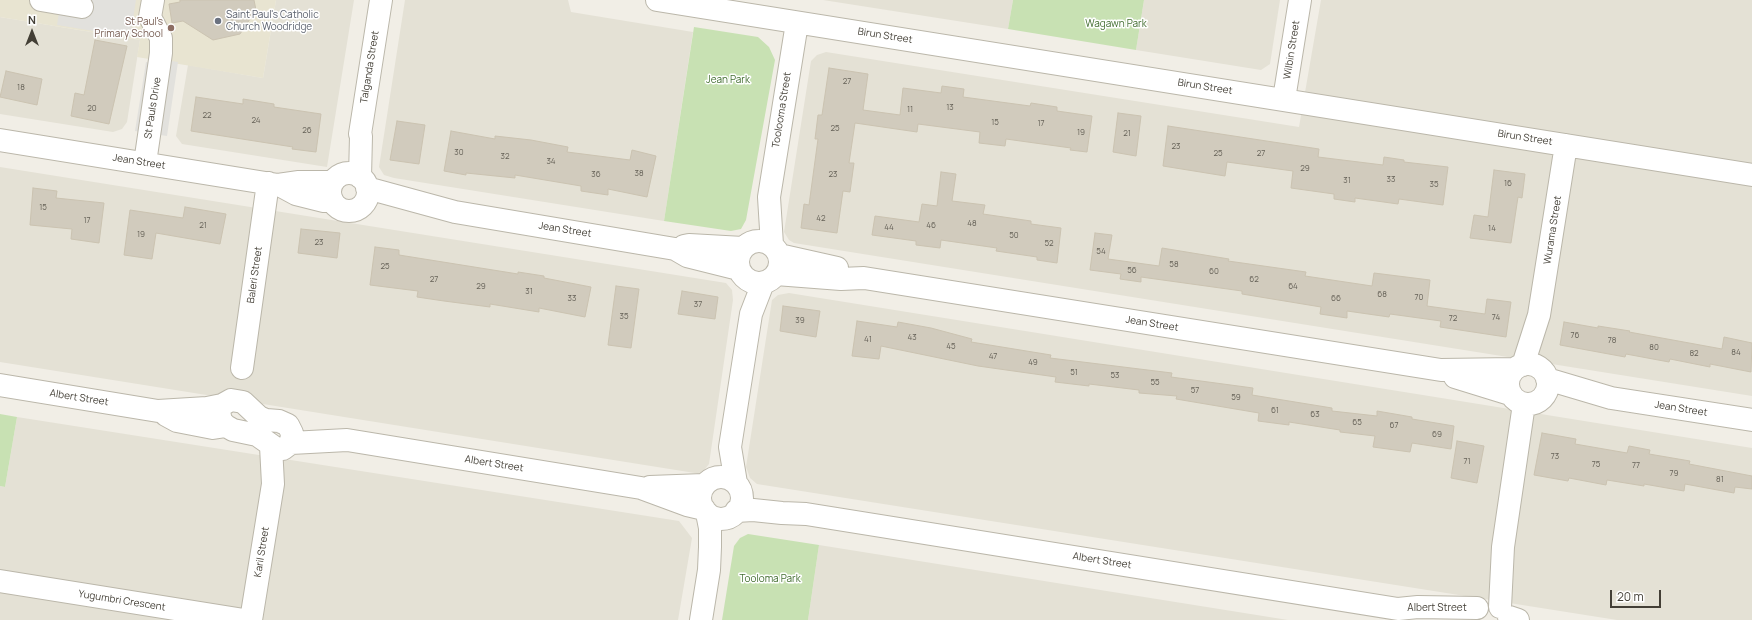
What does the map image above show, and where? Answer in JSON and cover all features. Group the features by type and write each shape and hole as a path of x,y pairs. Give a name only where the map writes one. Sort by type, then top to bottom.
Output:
{"street":[{"path":"41,0 82,7"},
{"name":"St Pauls Drive","path":"145,164 161,53 161,38 150,18 153,0"},
{"name":"Talganda Street","path":"350,187 357,136 360,134 381,0"},
{"name":"Birun Street","path":"657,0 1752,174"},
{"name":"Wilbin Street","path":"1284,99 1300,0"},
{"name":"Toolooma Street","path":"738,486 730,447 797,22"},
{"name":"Jean Street","path":"0,140 273,184 299,182 350,187 455,212 675,248 689,245 759,262 841,269 864,278 1441,370 1529,382 1572,398 1611,398 1752,420"},
{"name":"Wurama Street","path":"1496,614 1502,546 1566,145"},
{"name":"Baleri Street","path":"231,403 242,367 273,184"},
{"name":"Albert Street","path":"0,385 158,411 207,408 231,403 266,420 280,421 283,441"},
{"path":"226,426 219,416 219,412 231,403"},
{"name":"Albert Street","path":"158,411 177,421 213,428 226,426 233,430 283,441 347,440 641,488 687,505 718,513 753,510 782,514 806,514"},
{"name":"Karil Street","path":"251,620 273,484 277,479 283,441"},
{"name":"Toolooma Street","path":"708,482 730,447"},
{"name":"Albert Street","path":"641,488 708,482 725,477 751,497 806,514 1398,609 1418,607 1496,614"},
{"path":"708,482 700,497 718,513"},
{"path":"701,620 709,570 710,528 718,513 741,503 738,486"},
{"name":"Yugumbri Crescent","path":"0,581 244,620"},
{"name":"Albert Street","path":"1398,609 1421,620"}],"shaded area":[{"name":"St Paul's Primary School","path":"0,0 276,0 263,78 137,57 140,40 0,17"},
{"path":"61,0 136,0 130,37 57,25"},
{"path":"276,0 354,0 327,167 182,144 176,136 188,65 263,78"},
{"path":"405,0 568,0 571,12 693,32 664,221 394,178 384,175 379,167"},
{"path":"823,0 1013,0 1008,29"},
{"path":"1144,0 1280,0 1270,64 1261,70 1136,50"},
{"path":"1321,0 1752,0 1752,396 794,243 789,240 784,232 811,61 817,55 826,52 1299,127"},
{"path":"0,17 140,40 127,122 122,129 113,132 0,114"},
{"path":"165,60 178,62 167,136 153,134"},
{"path":"146,62 152,63 142,132 135,131"},
{"path":"0,167 726,283 732,290 733,300 709,464 701,474 0,362"},
{"path":"789,293 1752,448 1752,620 1617,620 757,484 750,478 746,467 772,300 778,295"},
{"path":"17,417 679,521 692,538 678,620 0,620 0,486 5,487"},
{"path":"819,545 1288,620 808,620"}],"green space":[{"name":"Wagawn Park","path":"1013,0 1144,0 1136,50 1008,29"},
{"name":"Jean Park","path":"694,27 758,37 769,47 775,60 746,220 741,229 731,231 664,221"},
{"path":"0,414 17,417 5,487 0,486"},
{"name":"Tooloma Park","path":"748,534 819,545 808,620 722,620 734,546 740,538"}],"building":[{"name":"Saint Paul's Catholic Church Woodridge","path":"180,0 254,0 256,10 240,34 213,40 183,21 172,23 169,4 180,2"},
{"path":"95,40 127,46 109,124 71,116 75,93 84,95"},
{"path":"829,68 868,74 863,110 900,115 903,88 941,93 942,86 964,89 963,97 1030,106 1031,103 1057,107 1057,111 1092,116 1087,152 1070,150 1071,148 1006,139 1005,146 979,143 980,132 918,124 917,132 855,123 849,163 854,163 850,192 843,191 837,233 801,228 804,204 809,205 818,139 815,139 818,115 822,115"},
{"path":"6,71 42,79 37,105 0,97"},
{"path":"196,97 243,104 243,99 274,104 274,107 321,114 316,152 191,131"},
{"path":"1118,113 1141,116 1136,156 1113,152"},
{"path":"397,121 425,125 419,164 390,160"},
{"path":"1168,126 1319,149 1318,157 1383,165 1384,157 1404,160 1404,162 1448,167 1443,205 1399,199 1398,204 1355,198 1355,202 1334,199 1334,194 1291,188 1293,171 1227,162 1225,176 1163,166"},
{"path":"451,131 495,139 495,136 531,140 568,147 567,152 630,160 632,150 656,156 647,197 608,189 608,195 581,191 581,186 515,175 515,178 466,173 466,175 444,171"},
{"path":"1494,170 1525,174 1522,198 1518,197 1511,243 1470,238 1474,215 1488,217"},
{"path":"941,172 956,174 952,201 985,205 983,214 1031,221 1031,224 1061,228 1057,263 1037,260 1037,257 996,251 997,248 941,240 940,248 916,245 916,241 872,235 875,216 919,222 922,204 937,206"},
{"path":"33,188 57,191 56,198 104,203 99,243 71,239 72,229 30,225"},
{"path":"185,207 226,214 220,244 156,233 152,259 124,255 130,210 183,218"},
{"path":"301,229 340,233 337,258 298,253"},
{"path":"1095,233 1112,235 1108,259 1159,266 1162,248 1229,259 1228,261 1306,272 1305,276 1372,286 1374,273 1430,280 1427,306 1485,314 1487,299 1511,302 1506,337 1440,327 1441,321 1390,314 1389,317 1347,311 1347,318 1320,314 1321,307 1242,294 1242,291 1141,277 1141,282 1120,279 1121,274 1090,270"},
{"path":"375,247 399,250 399,255 518,274 518,272 544,276 544,278 591,287 585,317 539,308 539,312 490,304 490,307 417,297 418,291 370,285"},
{"path":"616,286 639,289 631,348 608,345"},
{"path":"682,291 718,297 715,319 678,314"},
{"path":"783,306 820,311 816,337 780,331"},
{"path":"857,321 897,327 898,322 931,328 972,339 971,342 1051,355 1050,358 1172,373 1171,377 1253,388 1252,395 1332,408 1332,411 1377,416 1377,411 1454,426 1451,449 1412,443 1410,452 1373,447 1375,436 1340,432 1340,430 1289,422 1289,425 1258,421 1259,413 1176,399 1177,396 1139,393 1139,390 1089,384 1089,386 1055,382 1056,377 978,366 881,346 879,359 852,356"},
{"path":"1564,322 1598,328 1598,326 1630,331 1629,332 1722,349 1724,337 1752,343 1751,372 1710,364 1710,367 1670,359 1669,362 1626,354 1625,357 1560,345"},
{"path":"1542,433 1576,439 1575,444 1627,453 1629,446 1650,450 1649,454 1690,461 1689,464 1752,476 1752,489 1735,487 1734,493 1685,484 1684,491 1644,484 1644,486 1607,480 1606,485 1569,478 1568,481 1534,475"},
{"path":"1457,441 1484,446 1477,483 1451,478"}],"place":[{"name":"Saint Paul's Catholic Church Woodridge","path":"218,21"},
{"name":"St Paul's Primary School","path":"171,28"}]}
